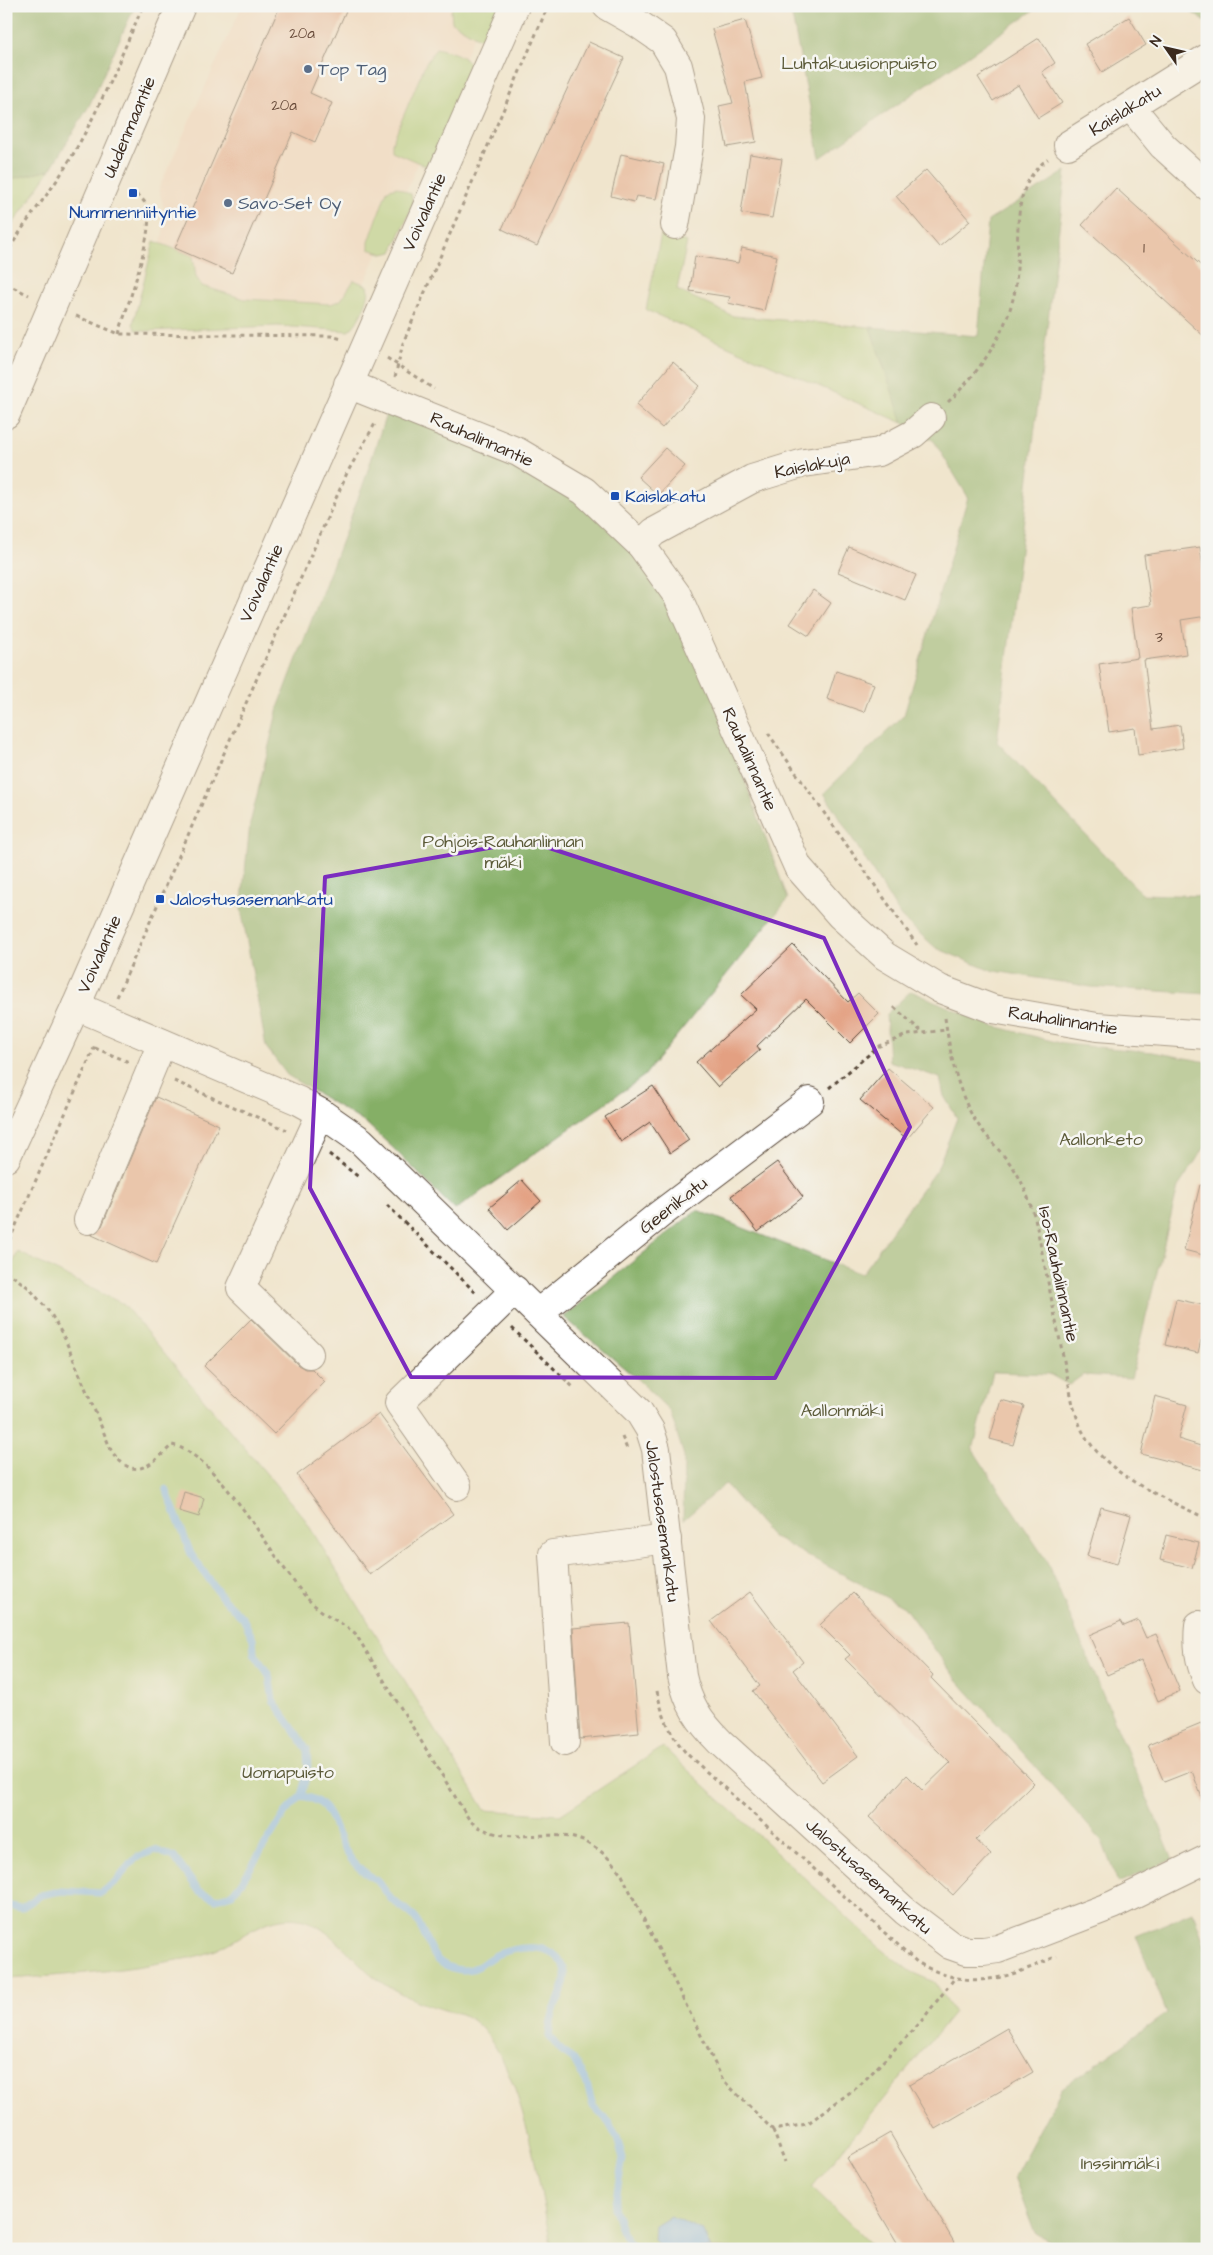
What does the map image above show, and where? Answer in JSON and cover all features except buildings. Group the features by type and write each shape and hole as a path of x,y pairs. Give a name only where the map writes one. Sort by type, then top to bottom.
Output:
{"street":[{"name":"Uudenmaantie","path":"6,414 181,6"},
{"name":"Voivalantie","path":"6,1158 76,1006 515,6"},
{"path":"607,6 663,41 678,66 691,119 689,147 675,224"},
{"name":"Kaislakatu","path":"1068,145 1207,58"},
{"path":"1131,107 1163,146 1207,186"},
{"name":"Rauhalinnantie","path":"348,384 518,452 584,491 641,546 677,595 798,867 841,916 884,956 940,989 993,1009 1097,1028 1207,1035"},
{"name":"Kaislakuja","path":"641,546 654,532 752,479 804,463 879,452 913,434 931,418"},
{"name":"Jalostusasemankatu","path":"76,1006 299,1101 321,1113 382,1159 640,1412 650,1430 659,1470 682,1676 686,1696 695,1712 720,1742 898,1905 950,1945 967,1951 998,1948 1113,1906 1207,1859"},
{"path":"88,1220 162,1043"},
{"name":"Geenikatu","path":"538,1313 659,1215 810,1100"},
{"path":"309,1354 241,1288 321,1113"},
{"path":"457,1486 400,1402 515,1290"},
{"path":"565,1742 553,1554 667,1539"},
{"path":"1199,1626 1197,1641 1198,1658 1207,1680"}],"path":[{"path":"6,256 19,231 61,175 98,109 143,6"},
{"path":"6,1248 347,473 388,399 399,365 403,343 548,6"},
{"path":"931,418 970,378 1001,332 1014,296 1022,194 1033,172 1068,145"},
{"path":"119,334 149,229 147,207 141,198 133,193"},
{"path":"6,284 32,297"},
{"path":"75,315 119,334 331,336 365,346 399,365 440,393"},
{"path":"763,725 921,950"},
{"name":"Iso-Rauhalinnantie","path":"940,989 946,1030 960,1090 974,1118 1012,1167 1026,1190 1035,1218 1073,1405 1084,1433 1115,1469 1135,1482 1207,1518"},
{"path":"894,1008 923,1033"},
{"path":"810,1100 838,1082 879,1046 907,1035 946,1030"},
{"path":"6,1271 29,1288 51,1314 65,1339 111,1450 118,1460 128,1467 140,1470 150,1466 172,1446 178,1446 184,1448 198,1459 218,1478 306,1598 328,1616 355,1633 470,1821 481,1830 498,1834 559,1835 579,1838 596,1846 611,1859 622,1875 723,2080 773,2130 785,2162"},
{"path":"773,2130 808,2124 860,2084 919,2024 954,1979"}],"highlighted area":[{"path":"528,841 824,938 910,1127 775,1378 411,1377 310,1188 325,877"}],"shaded area":[{"path":"242,6 487,6 347,321 143,325 166,219 159,188"}],"green space":[{"path":"6,6 135,6 89,106 50,170 6,180"},
{"path":"453,6 502,6 486,37 479,38 452,22 451,11"},
{"name":"Luhtakuusionpuisto","path":"790,6 1040,6 820,158"},
{"path":"1183,6 1207,6 1207,23"},
{"path":"436,48 455,53 466,59 472,69 473,76 431,165 426,166 392,151 392,143 425,65"},
{"path":"50,170 6,234 6,180"},
{"path":"1066,171 997,742 1142,894 1207,896 1207,994 1091,987 989,970 936,948 901,917 824,793 904,715 968,497 934,441 903,423 870,327 978,336 988,221"},
{"path":"397,187 411,194 413,205 392,252 384,254 369,249 369,242 387,190"},
{"path":"661,234 687,242 677,290 733,316 870,327 903,423 646,310"},
{"path":"154,241 193,256 196,277 202,286 245,299 331,304 341,300 354,280 368,286 368,296 355,324 348,331 278,326 136,330 133,324"},
{"name":"Pohjois-Rauhanlinnan mäki","path":"389,405 584,491 677,595 788,899 644,1076 455,1210 367,1124 287,1075 266,1047 241,908 250,824 278,708 363,485"},
{"name":"Aallonmäki","path":"911,991 990,1025 1064,1044 1153,1052 1207,1062 1207,1144 1178,1187 1131,1378 1083,1375 1069,1385 1049,1374 993,1372 973,1450 1046,1560 1173,1859 1118,1883 1102,1841 954,1676 904,1607 771,1536 725,1484 683,1520 684,1456 670,1411 637,1379 564,1317 697,1210 861,1274 938,1167 957,1118 944,1096 940,1078 889,1061 886,1014"},
{"name":"Uomapuisto","path":"18,1252 123,1304 304,1518 485,1810 560,1815 663,1747 878,1946 911,1972 934,1982 954,2012 812,2187 876,2249 552,2249 525,2122 501,2057 485,2032 466,2016 424,2004 391,1988 367,1971 330,1935 310,1922 287,1918 265,1923 216,1950 203,1955 182,1959 103,1971 6,1979 6,1278"},
{"name":"Inssinmäki","path":"1193,1912 1207,1951 1207,2249 1064,2249 1035,2233 1014,2177 1062,2088 1167,2013 1136,1936"}],"water":[{"path":"670,2216 702,2230 711,2249 663,2249 654,2240 655,2225"}],"waterway":[{"path":"166,1489 191,1554 223,1599 243,1618 253,1639 254,1653 269,1675 273,1700 307,1749 308,1770 301,1796"},
{"path":"6,1905 21,1908 41,1895 61,1891 101,1893 116,1881 137,1857 155,1850 174,1857 199,1891 216,1899 232,1894 243,1880 285,1813 301,1796 320,1803 326,1809 342,1844 353,1862 379,1883 391,1899 415,1918 434,1955 446,1966 462,1970 472,1969 493,1956 522,1948 549,1951 562,1963 565,1970 564,1983 550,2024 549,2036 561,2051 574,2060 587,2084 593,2106 609,2123 617,2138 623,2158 614,2209 621,2230 634,2249"}],"place":[{"name":"Top Tag","path":"308,69"},
{"name":"Nummenniityntie","path":"133,193"},
{"name":"Savo-Set Oy","path":"228,203"},
{"name":"Kaislakatu","path":"615,496"},
{"name":"Jalostusasemankatu","path":"160,899"}],"park label":[{"name":"Aallonketo","path":"1101,1139"}]}
